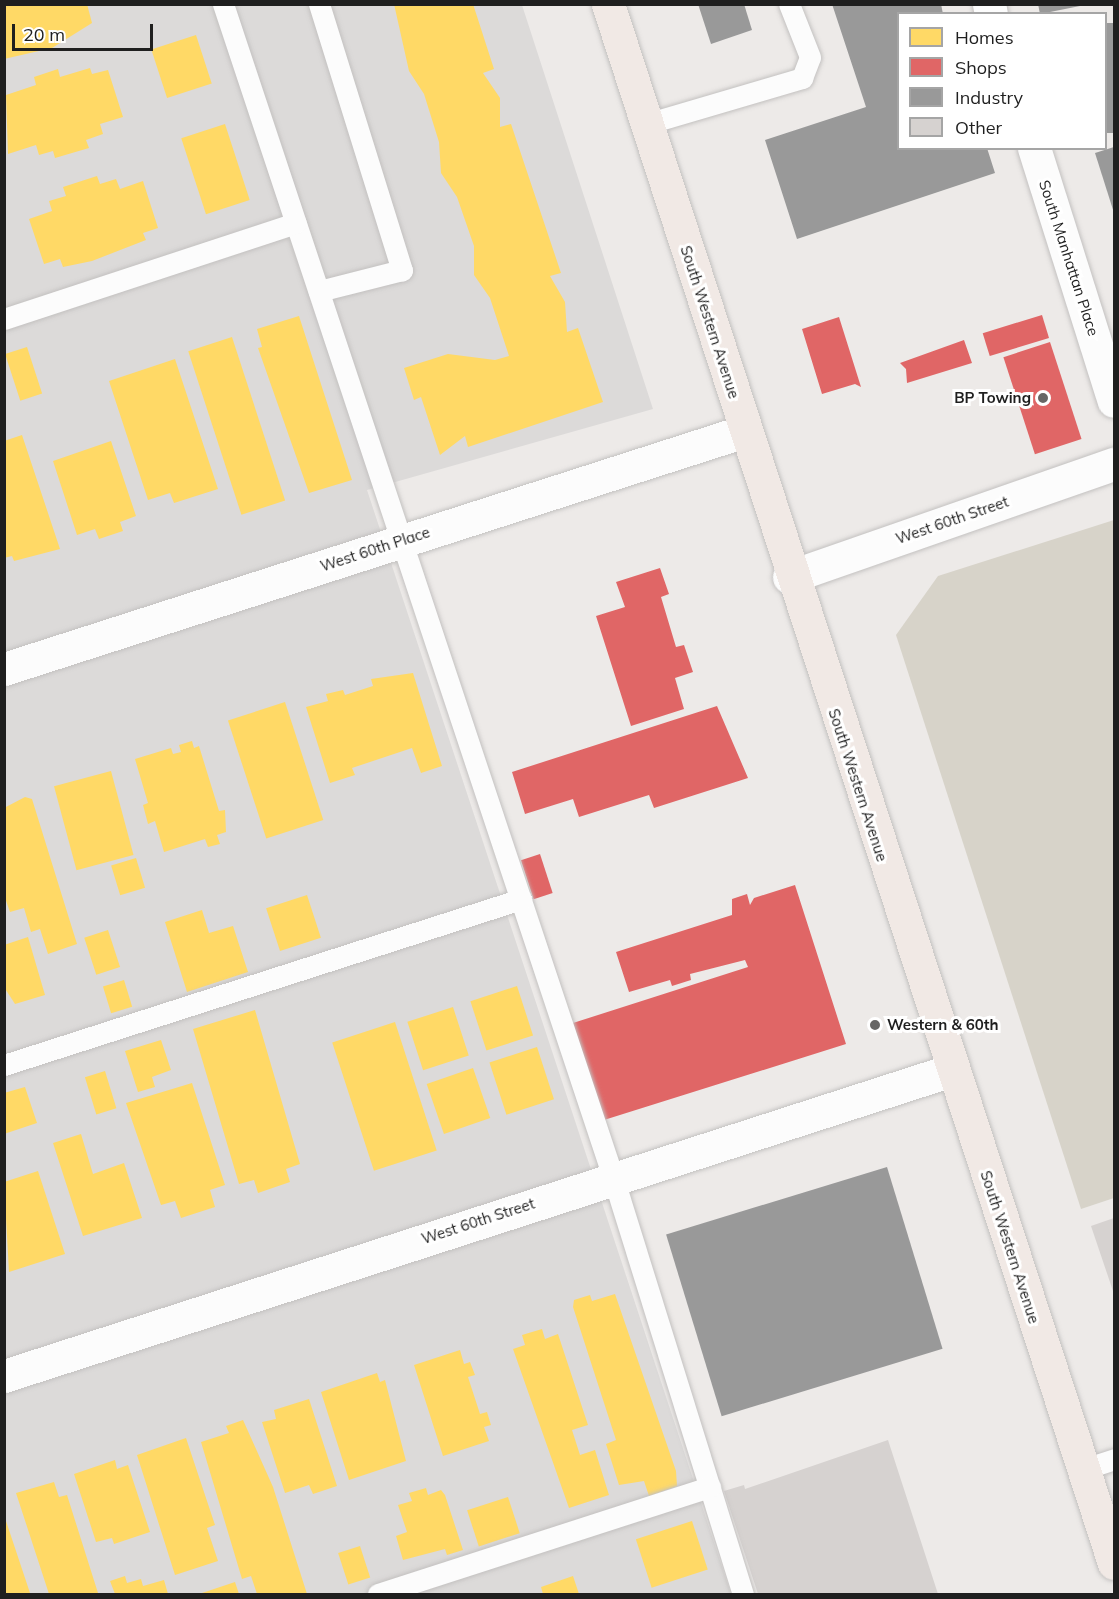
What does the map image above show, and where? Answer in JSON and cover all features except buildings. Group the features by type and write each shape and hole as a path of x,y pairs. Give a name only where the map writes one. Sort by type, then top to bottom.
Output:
{"main road":[{"name":"South Western Avenue","path":"608,4 746,431 789,577 1114,1563"}],"street":[{"name":"South Manhattan Place","path":"1035,150 1114,401"},
{"name":"West 60th Place","path":"4,669 746,431"},
{"name":"West 60th Street","path":"789,577 1114,464"},
{"name":"West 60th Street","path":"4,1376 613,1177 952,1070"}],"lane":[{"path":"223,4 613,1177 743,1594"},
{"path":"319,4 402,270 319,291"},
{"path":"646,124 802,78 810,57 789,4"},
{"path":"4,319 296,223"},
{"path":"4,1065 521,899"},
{"path":"1084,1469 1114,1459"},
{"path":"378,1594 710,1487"}],"shaded area":[{"path":"5,5 522,5 653,409 367,490 731,1594 5,1594"},
{"path":"1114,520 1114,1198 1081,1209 896,635 938,576"}],"place":[{"name":"BP Towing","path":"1043,398"},
{"name":"Western & 60th","path":"875,1025"}]}
